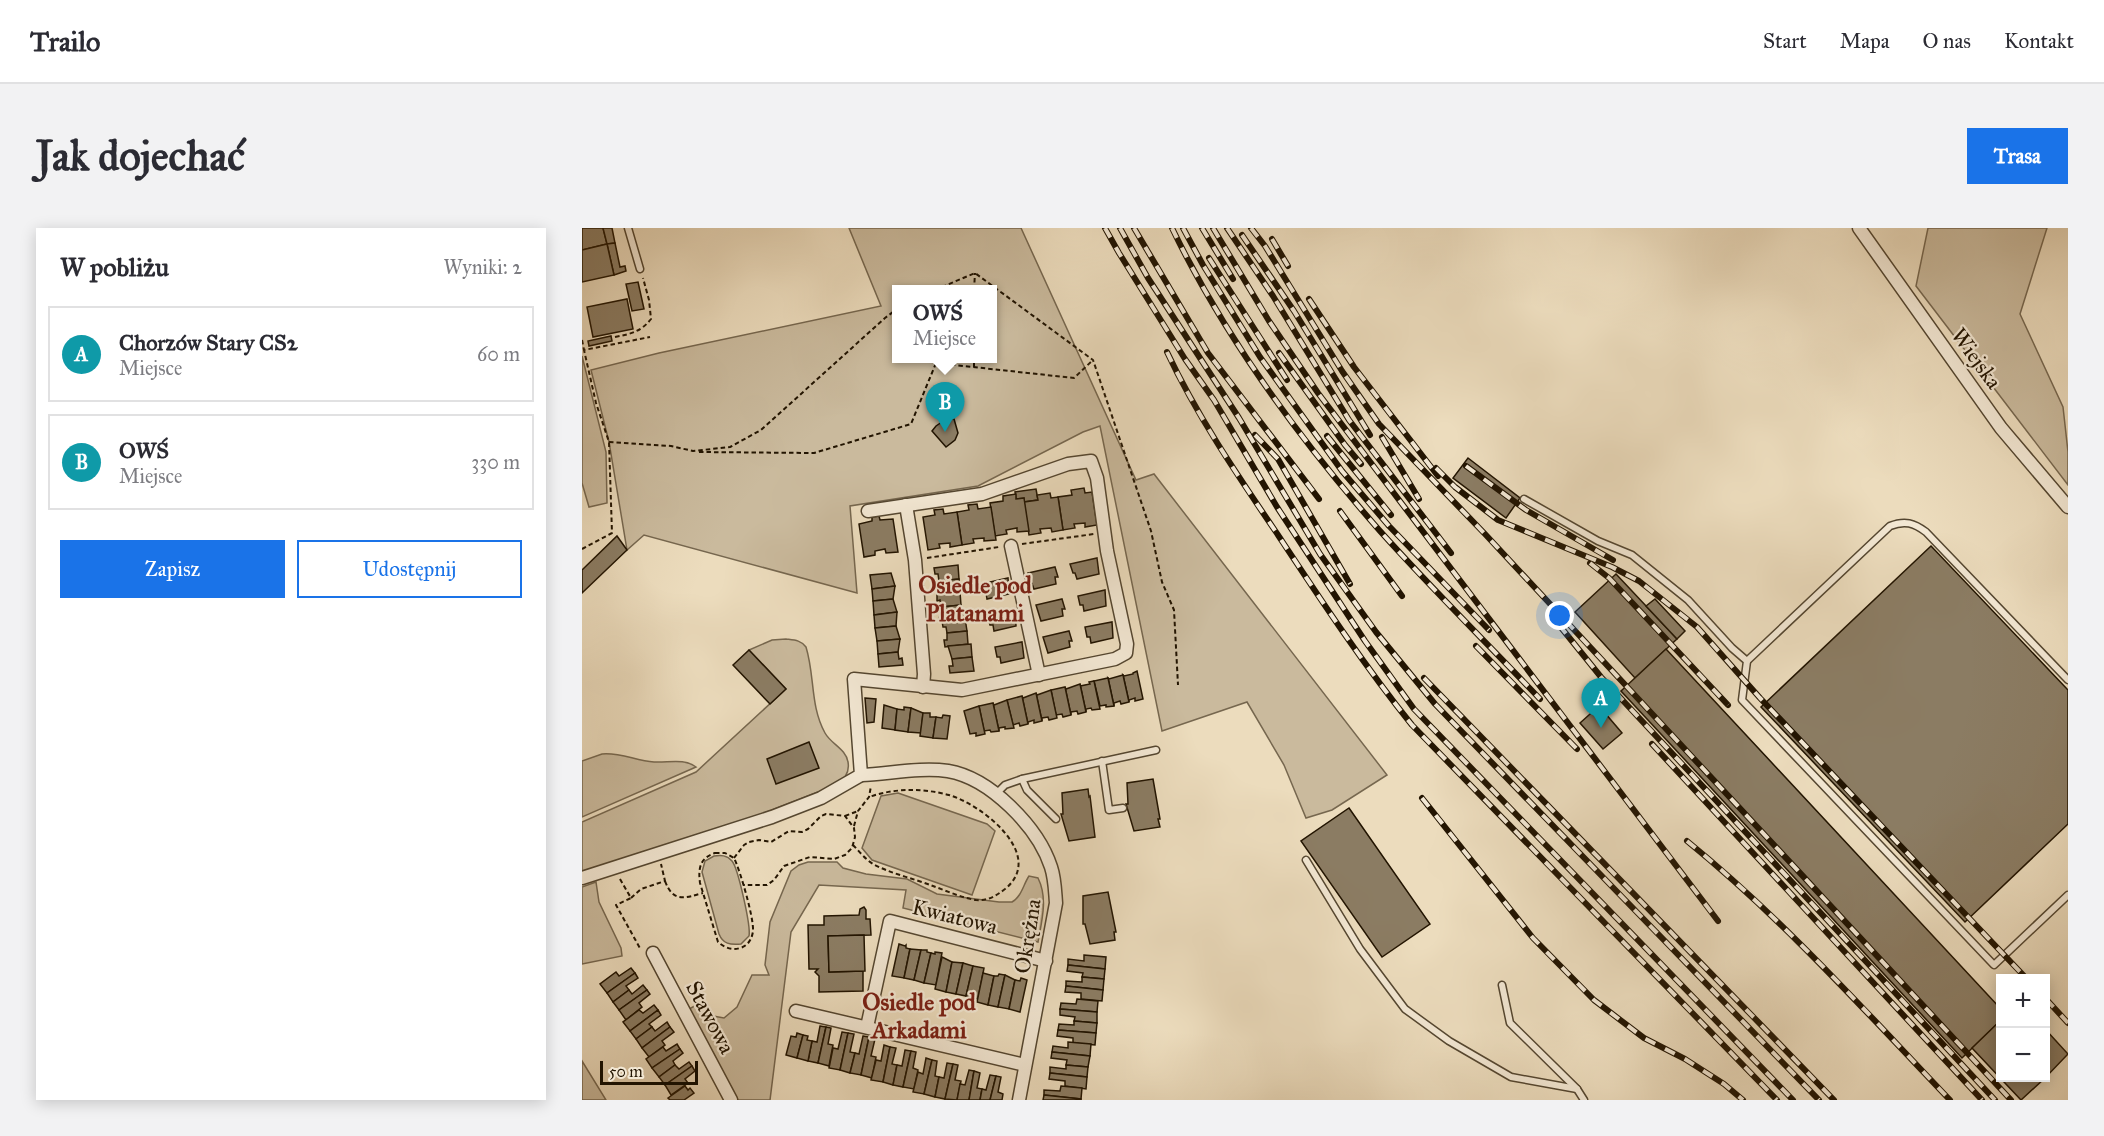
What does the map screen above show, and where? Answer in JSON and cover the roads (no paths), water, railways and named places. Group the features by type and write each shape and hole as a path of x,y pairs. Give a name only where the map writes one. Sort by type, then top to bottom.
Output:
{"street":[{"name":"Wiejska","path":"1860,228 2001,428 2068,507"},
{"path":"866,779 854,679 923,687 975,689 1115,659 1126,653 1127,644 1107,551 1099,487 1091,461 1068,464 982,494 868,511"},
{"path":"906,505 915,560 924,674 923,687"},
{"path":"1011,546 1039,675"},
{"name":"Okrężna","path":"582,878 772,817 866,779 936,770 970,777 996,794 1033,832 1043,847 1051,867 1056,903 1019,1100"},
{"name":"Kwiatowa","path":"867,1027 890,921 1046,961"},
{"name":"Stawowa","path":"653,953 731,1100"},
{"path":"796,1011 1025,1065"}],"lane":[{"path":"628,228 640,269"},
{"path":"1524,499 1598,541 1632,555 1688,600 1747,662"},
{"path":"2068,680 1926,532 1916,524 1900,522 1890,526 1747,662 1742,700 1994,965 2068,895"},
{"path":"996,794 1005,785 1022,779 1156,750"},
{"path":"1101,761 1109,810 1123,808"},
{"path":"1022,779 1027,790 1056,819"},
{"path":"1306,860 1360,949 1405,1009 1449,1041 1511,1077 1577,1089"},
{"path":"1502,985 1510,1023 1577,1089 1584,1100"}],"railway":[{"path":"1105,228 1185,359 1214,400 1277,507 1365,641 1414,709 1793,1100"},
{"path":"1120,228 1148,278 1239,418 1320,554 1376,632 1435,704 1819,1100"},
{"path":"1134,228 1208,353 1319,499"},
{"path":"1172,228 1215,308 1240,348 1321,461 1400,553 1540,699"},
{"path":"1183,228 1260,357 1342,471 1389,526 1489,630"},
{"path":"1202,228 1233,279"},
{"path":"1213,228 1269,321 1318,393 1718,921"},
{"path":"1227,228 1273,296 1349,420 1451,553"},
{"path":"1251,228 1265,246 1342,371 1379,424 1485,534 2011,1100"},
{"path":"1242,235 1294,311 1370,435"},
{"path":"1272,239 1288,266"},
{"path":"1209,258 1287,380"},
{"path":"1309,299 1354,367 1438,476"},
{"path":"1167,352 1191,399 1233,468 1343,632 1412,725 1777,1100"},
{"path":"1279,353 1361,464"},
{"path":"1255,435 1278,459 1350,584"},
{"path":"1327,436 1391,515"},
{"path":"1382,437 1419,499"},
{"path":"1466,466 1526,510 1613,560"},
{"path":"1436,468 1455,487 1498,520 1612,567 1639,581 1697,627 1760,698 2022,974"},
{"path":"1340,511 1402,596"},
{"path":"1590,563 1609,578 1728,705"},
{"path":"1559,625 1601,677 1995,1100"},
{"path":"1476,646 1577,749"},
{"path":"1424,678 1834,1100"},
{"path":"1652,744 1982,1100"},
{"path":"1422,798 1533,938 1594,1000 1644,1038 1685,1059 1724,1084 1743,1100"},
{"path":"1687,841 1790,934 1950,1100"},
{"path":"2050,1003 2068,1023"}],"place":[{"name":"OWŚ","path":"945,432"},
{"name":"Chorzów Stary CS2","path":"1601,728"}],"district":[{"name":"Osiedle pod Platanami","path":"975,599"},
{"name":"Osiedle pod Arkadami","path":"919,1016"}]}
